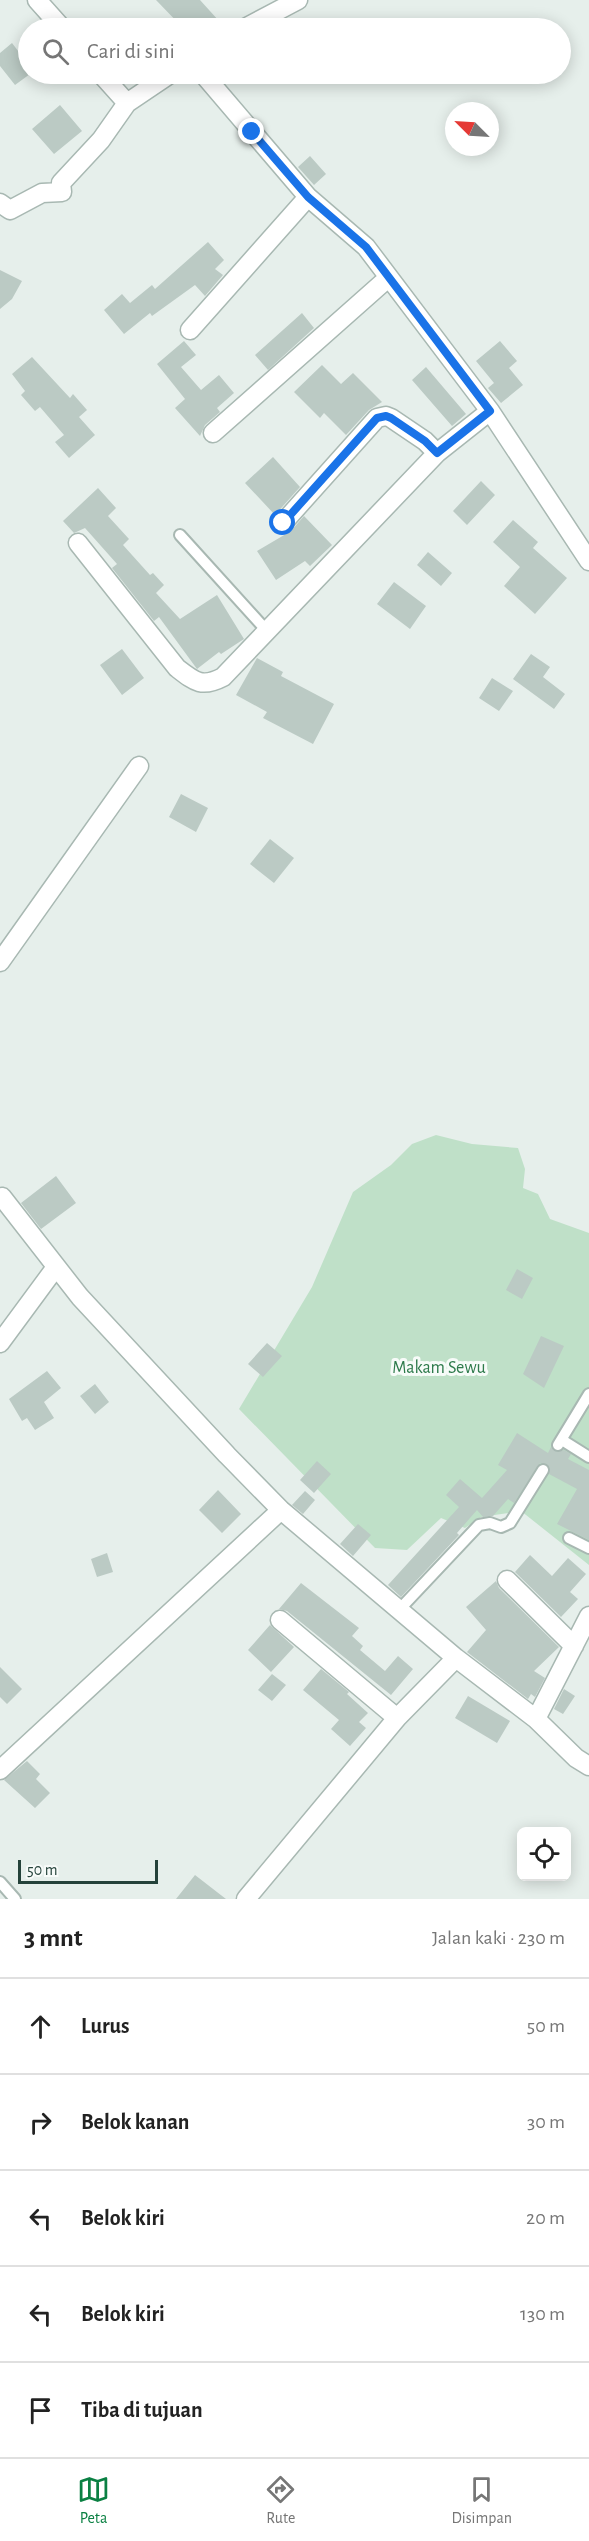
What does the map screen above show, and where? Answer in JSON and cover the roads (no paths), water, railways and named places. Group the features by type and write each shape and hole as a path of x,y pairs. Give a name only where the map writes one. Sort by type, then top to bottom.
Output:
{"street":[{"path":"37,0 53,18"},
{"path":"264,18 298,0"},
{"path":"110,84 127,103"},
{"path":"0,203 10,210 42,193 62,192 61,183 100,140 127,103 155,84"},
{"path":"212,84 308,197 366,247 490,411 589,561"},
{"path":"190,330 308,197"},
{"path":"213,433 388,278"},
{"path":"78,543 177,668 193,680 210,684 223,677 437,453 490,411"},
{"path":"283,523 377,418 386,416 391,418 425,441 437,453"},
{"path":"0,962 139,766"},
{"path":"2,1197 80,1297 173,1399 281,1510 398,1611 456,1659 536,1719 576,1758 589,1766"},
{"path":"0,1343 56,1267"},
{"path":"0,1770 281,1510"},
{"path":"507,1580 574,1646"},
{"path":"536,1719 589,1616"},
{"path":"280,1620 397,1718"},
{"path":"246,1899 397,1718 456,1659"}],"lane":[{"path":"180,535 267,631"},
{"path":"589,1394 560,1443 589,1457"},
{"path":"398,1611 479,1525 490,1523 501,1527 510,1523 543,1470"},
{"path":"569,1538 589,1548"},
{"path":"0,1882 15,1899"}],"park label":[{"name":"Makam Sewu","path":"439,1368"}]}
